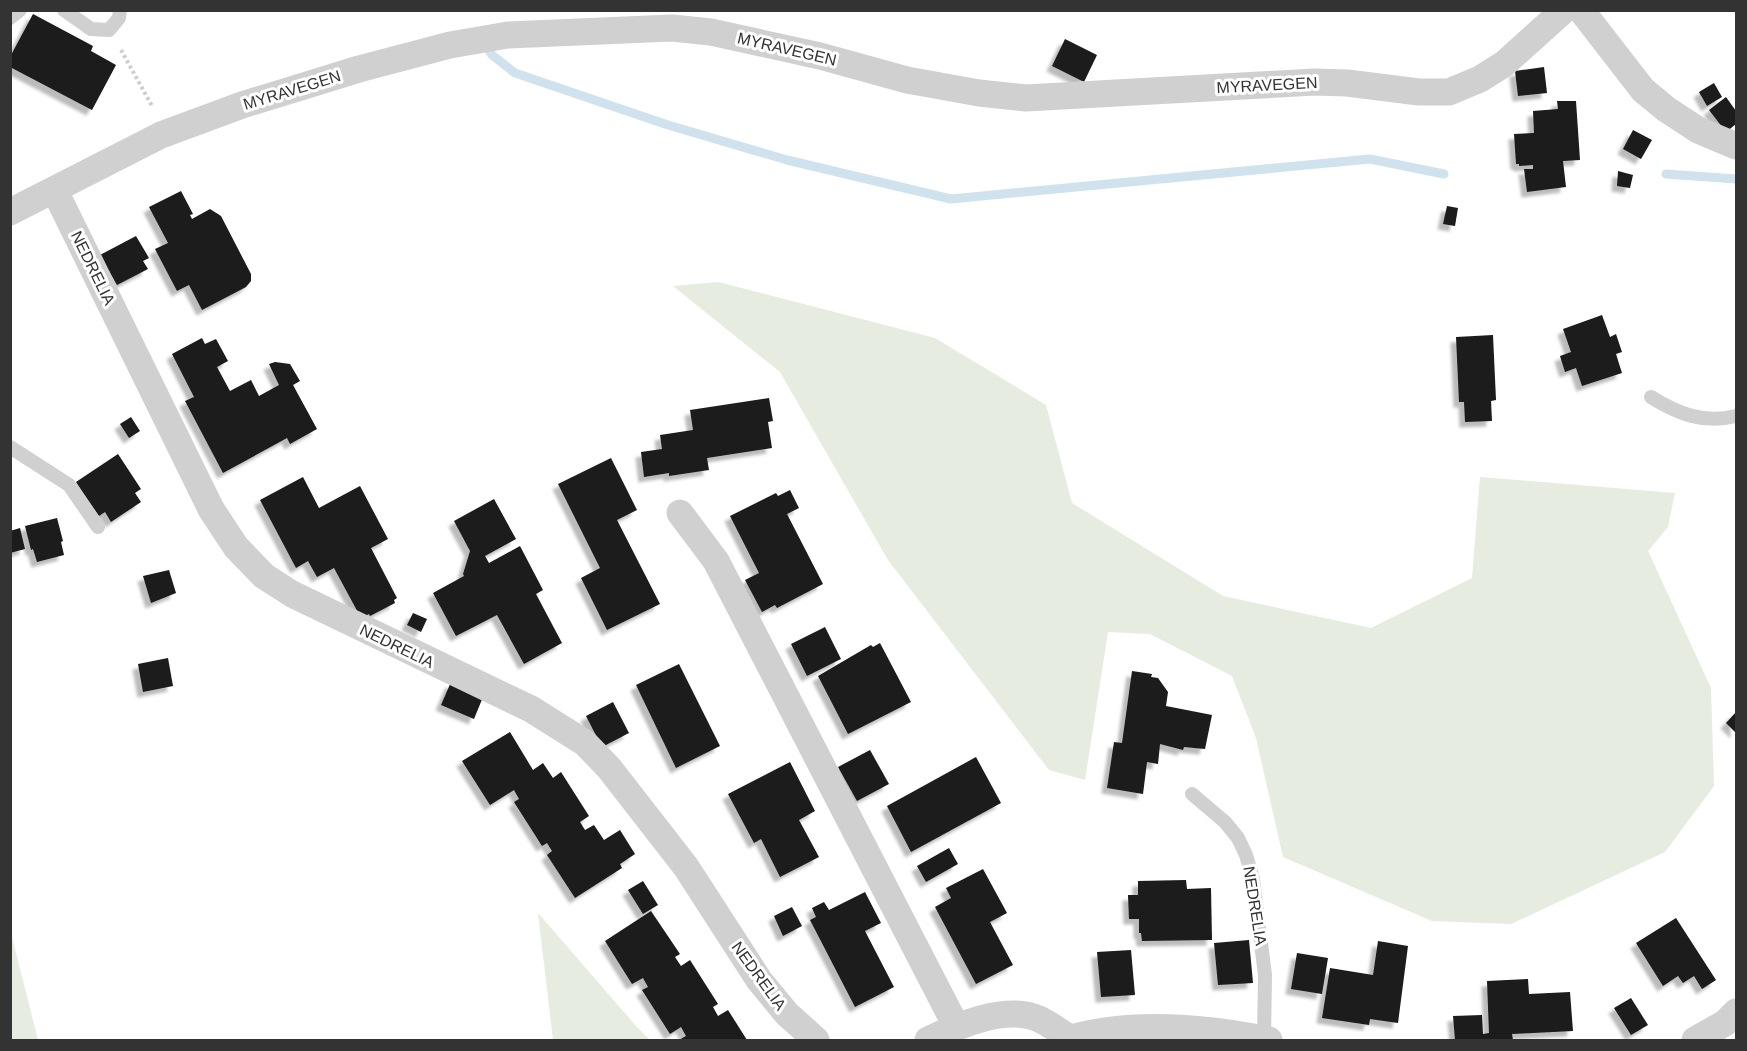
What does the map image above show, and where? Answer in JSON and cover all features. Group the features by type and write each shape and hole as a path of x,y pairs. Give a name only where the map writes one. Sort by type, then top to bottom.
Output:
{"street":[{"name":"MYRAVEGEN","path":"10,212 161,135 242,105 359,69 450,45 508,35 672,28 711,32 820,56 907,80 978,93 1026,98 1315,82 1347,83 1419,92 1449,92 1480,79 1504,64 1564,10"},
{"path":"1581,10 1643,90 1666,109 1698,130 1737,146"},
{"name":"NEDRELIA","path":"55,191 211,509 236,547 264,576 292,594 531,709 563,727 585,743 609,768 686,867 759,980 787,1014 816,1041"},
{"path":"680,513 716,561 956,1026"},
{"name":"NEDRELIA","path":"928,1041 956,1026 1017,1013 1038,1018 1068,1039 1107,1030 1184,1028 1266,1040"},
{"path":"1695,1041 1733,1024"}],"lane":[{"path":"10,18 20,10"},
{"path":"64,10 91,29 109,30 119,18 120,10"},
{"path":"1651,397 1671,410 1695,418 1721,420 1737,416"},
{"path":"10,447 69,485 98,527"},
{"name":"NEDRELIA","path":"1192,794 1225,822 1238,838 1246,855 1252,879 1265,975 1266,1040"}],"path":[{"path":"109,30 156,115 161,135"}],"shaded area":[{"path":"718,282 935,338 1046,405 1072,503 1223,596 1371,628 1472,578 1480,477 1675,493 1668,527 1648,551 1711,688 1714,786 1665,852 1511,924 1432,921 1283,857 1256,738 1232,676 1150,634 1108,632 1085,780 1049,770 888,560 780,372 673,286"},
{"path":"538,913 636,1026 650,1040 553,1040"},
{"path":"11,930 13,941 38,1040 11,1040"}],"building":[{"path":"33,14 93,46 91,51 116,65 92,110 10,67 10,57"},
{"path":"1065,39 1097,55 1084,82 1052,66"},
{"path":"1544,67 1547,93 1518,96 1515,71"},
{"path":"1714,83 1722,97 1707,106 1699,92"},
{"path":"1726,97 1736,111 1736,124 1726,132 1709,110"},
{"path":"1557,101 1576,101 1580,160 1563,161 1566,187 1527,192 1524,169 1533,169 1533,165 1519,166 1516,164 1514,134 1534,133 1533,111 1558,109"},
{"path":"1633,130 1652,140 1641,159 1623,149"},
{"path":"1618,171 1633,175 1630,188 1617,186"},
{"path":"181,191 193,214 190,215 192,219 210,209 221,216 251,274 251,281 246,287 202,310 189,285 177,291 155,249 168,243 149,207"},
{"path":"1447,206 1458,208 1455,226 1443,224"},
{"path":"136,236 149,258 143,261 148,269 117,285 100,255"},
{"path":"1602,315 1610,337 1616,334 1622,352 1616,354 1622,373 1582,386 1576,368 1565,372 1560,356 1571,352 1563,329"},
{"path":"1493,335 1496,400 1491,401 1492,421 1465,422 1464,402 1459,402 1456,337"},
{"path":"202,338 205,344 216,339 228,361 217,367 230,391 251,380 259,396 279,385 269,364 275,362 290,364 300,381 293,385 317,429 290,444 287,438 223,473 185,401 194,397 172,354"},
{"path":"769,398 773,421 768,422 772,448 707,458 709,470 644,477 641,452 662,449 660,435 693,430 690,410"},
{"path":"131,417 140,431 129,438 120,424"},
{"path":"118,454 141,489 135,493 141,502 111,522 105,512 99,516 76,482"},
{"path":"611,458 637,510 617,520 660,604 607,630 581,578 600,568 558,484"},
{"path":"303,477 319,508 360,486 388,539 371,548 397,598 394,600 395,603 370,616 369,614 361,618 334,568 317,577 308,561 296,568 260,500"},
{"path":"790,490 799,508 787,514 823,584 777,608 775,605 762,612 745,580 759,573 730,516 776,493 778,496"},
{"path":"494,499 516,539 485,556 489,563 520,546 543,590 536,594 562,643 524,664 497,615 456,636 433,593 464,576 470,551 454,521"},
{"path":"57,518 64,555 37,562 33,549 31,550 25,526"},
{"path":"20,528 25,549 10,553 10,531"},
{"path":"169,570 176,593 151,603 143,576"},
{"path":"413,613 427,619 421,632 407,625"},
{"path":"825,627 841,659 807,676 791,644"},
{"path":"880,643 911,702 848,734 818,676 871,645 873,647"},
{"path":"168,658 173,686 143,692 138,664"},
{"path":"679,664 720,746 676,768 636,685"},
{"path":"1132,671 1152,674 1151,677 1158,678 1168,692 1166,706 1212,715 1205,749 1184,747 1183,750 1160,744 1158,764 1147,762 1143,794 1107,788 1114,742 1122,743"},
{"path":"451,682 483,697 474,719 441,705"},
{"path":"613,702 629,733 602,747 586,716"},
{"path":"1736,712 1736,733 1726,723"},
{"path":"510,732 533,770 543,763 553,778 561,772 589,816 580,822 585,830 594,825 604,840 620,830 635,854 620,864 622,868 575,898 547,855 552,851 547,843 542,846 514,802 519,799 514,790 490,805 462,761"},
{"path":"870,750 889,784 857,801 838,767"},
{"path":"976,757 1001,803 911,852 887,806"},
{"path":"790,762 815,811 799,820 819,857 780,877 761,839 754,843 728,794"},
{"path":"949,848 958,864 926,882 917,866"},
{"path":"983,869 1007,913 990,922 1013,965 976,984 935,907 951,898 946,888"},
{"path":"1186,880 1187,889 1211,888 1212,940 1142,941 1141,933 1139,933 1139,919 1129,919 1128,895 1138,895 1138,881"},
{"path":"643,881 658,905 643,914 628,890"},
{"path":"865,892 881,923 865,931 894,987 855,1007 810,920 816,917 812,908 824,902 829,910"},
{"path":"792,907 802,926 783,936 774,916"},
{"path":"651,911 680,954 675,957 681,966 690,960 718,1004 713,1007 718,1016 728,1010 747,1040 679,1040 686,1036 681,1027 670,1034 642,990 648,987 643,978 632,984 605,941"},
{"path":"1676,918 1716,980 1702,989 1694,976 1683,983 1678,976 1663,986 1636,943"},
{"path":"1249,940 1253,983 1218,985 1214,943"},
{"path":"1378,941 1408,946 1398,1023 1370,1019 1369,1025 1322,1018 1330,968 1373,975"},
{"path":"1131,950 1135,995 1101,997 1097,952"},
{"path":"1297,953 1328,958 1322,994 1291,989"},
{"path":"1528,979 1529,994 1570,992 1573,1031 1512,1034 1513,1040 1455,1040 1453,1016 1482,1015 1483,1034 1489,1033 1487,981"},
{"path":"1631,998 1648,1025 1631,1035 1614,1008"}],"waterway":[{"path":"487,48 492,55 515,73 668,125 787,160 951,199 1370,159 1444,174"},
{"path":"1666,174 1736,179"}]}
